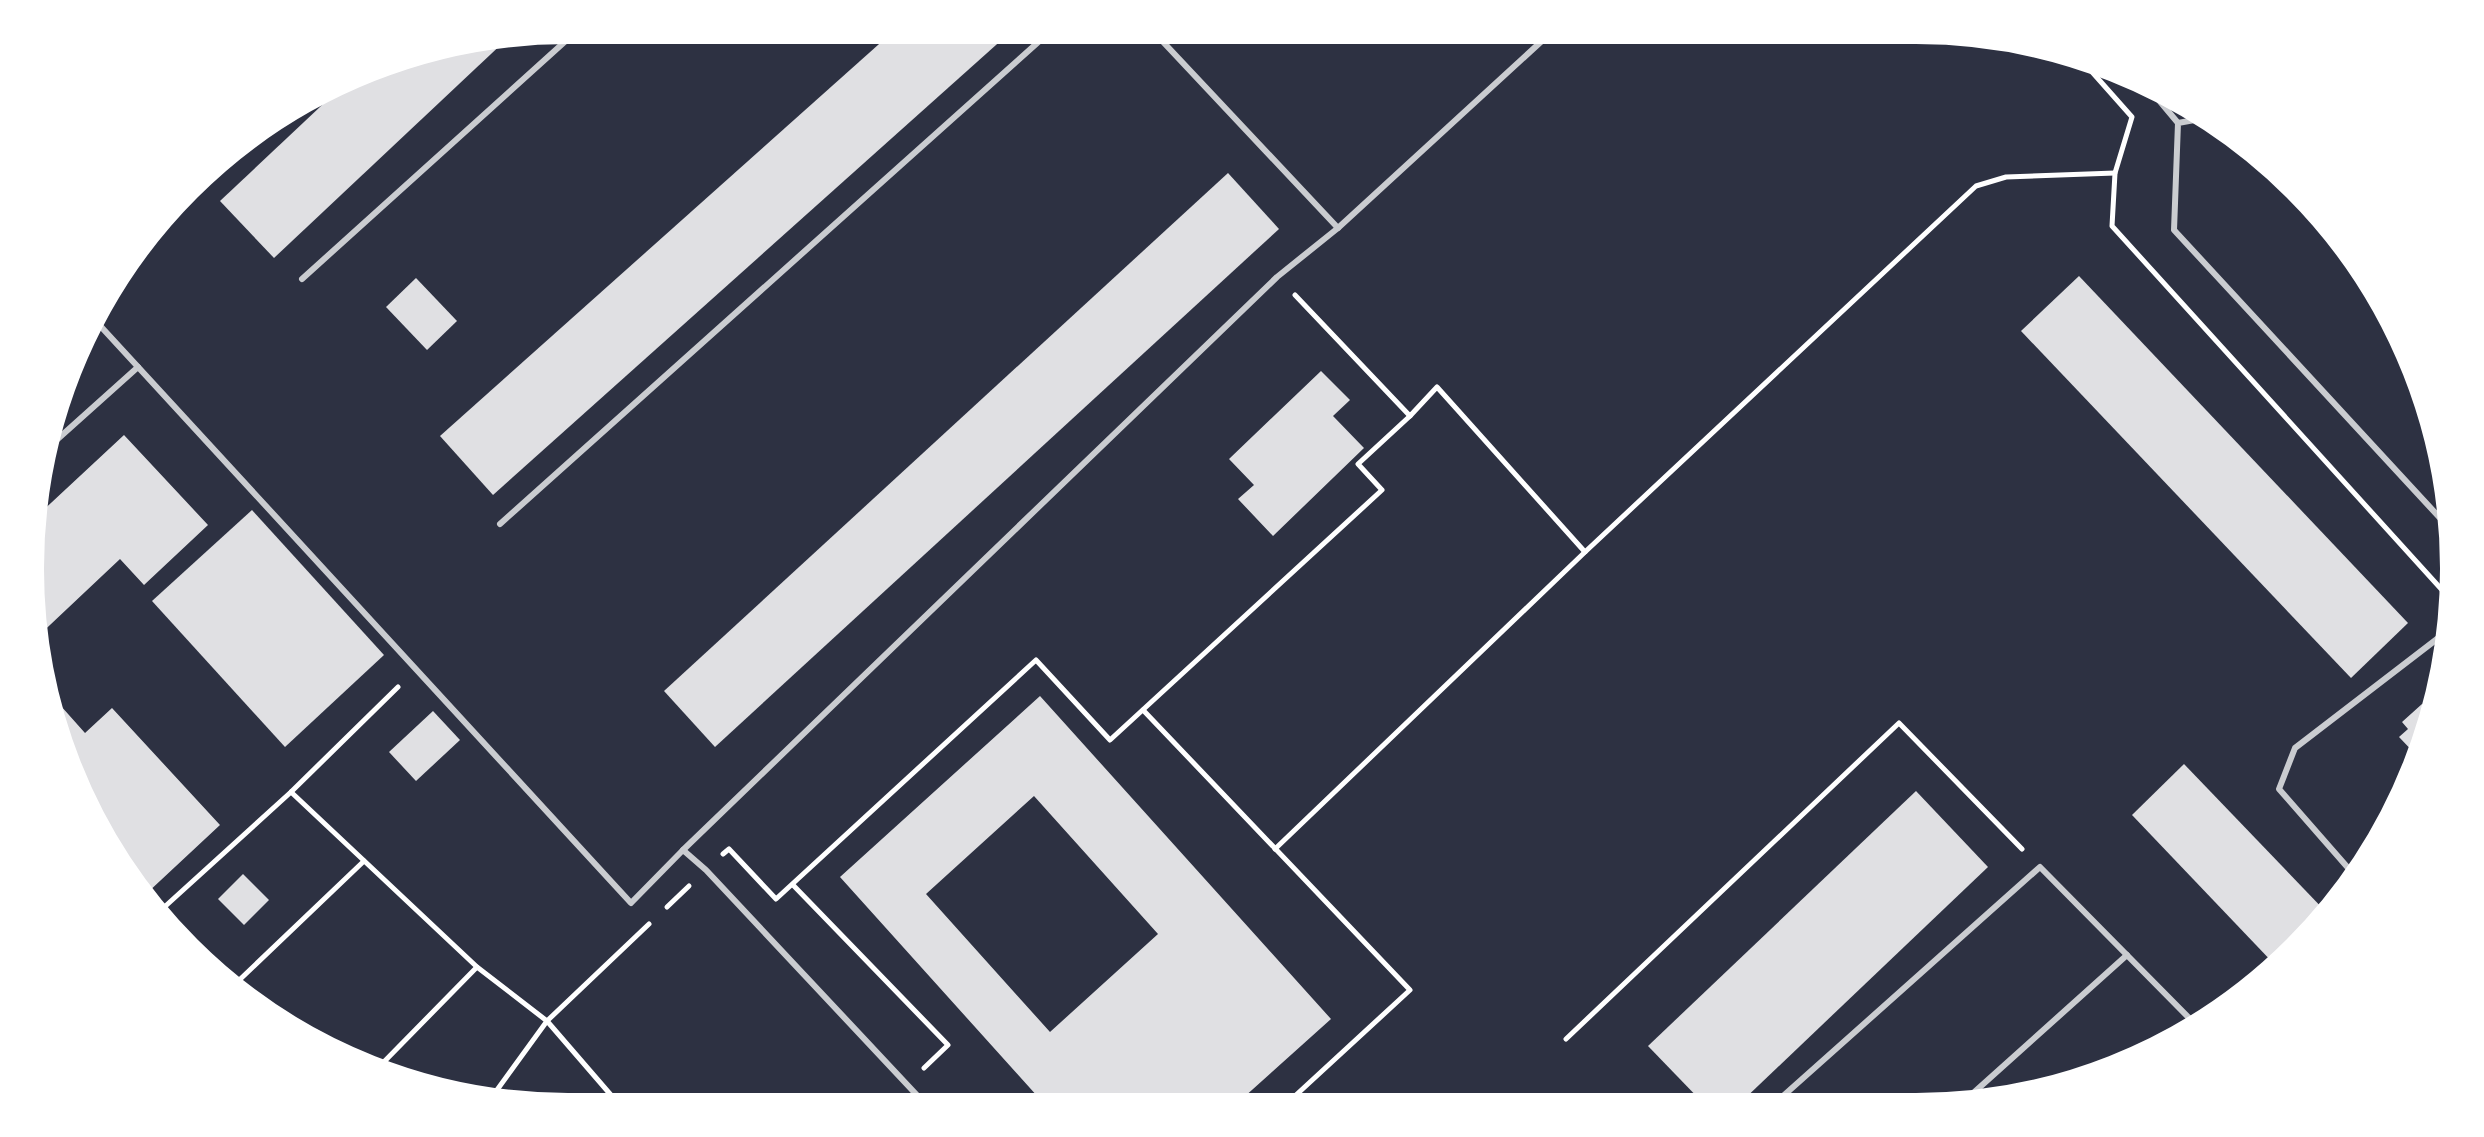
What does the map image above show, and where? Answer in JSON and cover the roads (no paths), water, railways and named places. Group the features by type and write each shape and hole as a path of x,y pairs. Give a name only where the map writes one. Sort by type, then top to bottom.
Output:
{"lane":[{"path":"302,279 564,42"},
{"path":"500,524 1038,42"},
{"path":"1163,42 1338,228"},
{"path":"101,327 631,903 1277,277 1338,228 1541,42"},
{"path":"2162,103 2178,123 2174,230 2439,517"},
{"path":"2178,123 2191,121"},
{"path":"59,438 138,367"},
{"path":"2348,868 2279,789 2295,748 2437,639"},
{"path":"683,850 706,870 917,1095"},
{"path":"1784,1095 2040,867 2189,1018"},
{"path":"1975,1091 2127,955"}]}
